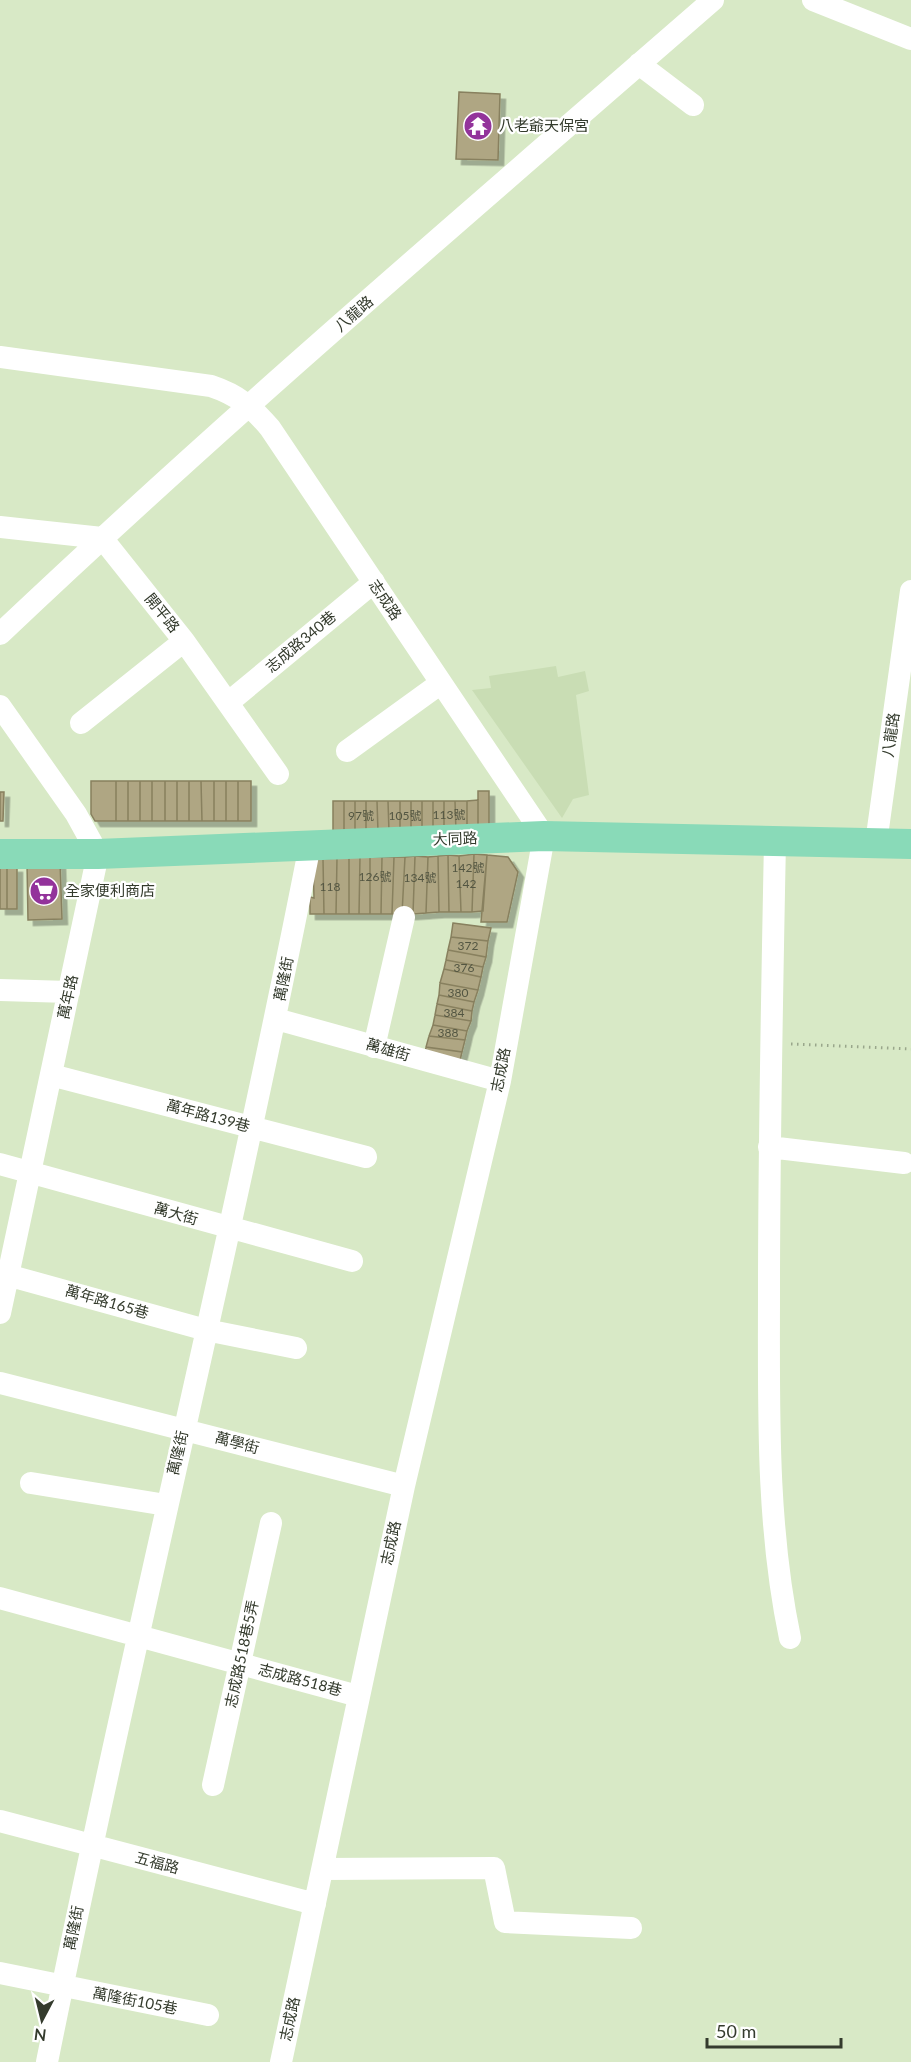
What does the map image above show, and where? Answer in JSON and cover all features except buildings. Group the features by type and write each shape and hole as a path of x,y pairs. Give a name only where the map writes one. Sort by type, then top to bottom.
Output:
{"main road":[{"name":"大同路","path":"0,854 98,854 544,836 911,844"}],"street":[{"path":"813,0 911,39"},
{"name":"八龍路","path":"0,634 250,404 639,64 698,4"},
{"path":"639,64 693,105"},
{"name":"志成路","path":"0,357 211,386 231,392 250,404 270,428 544,836 500,1081 404,1486 281,2062"},
{"path":"0,527 102,538"},
{"name":"開平路","path":"102,538 229,702 278,774"},
{"name":"志成路340巷","path":"229,702 374,582"},
{"name":"八龍路","path":"876,843 911,591"},
{"path":"81,723 184,642"},
{"path":"347,751 441,683"},
{"path":"0,706 76,813 98,854"},
{"path":"775,841 769,1147 769,1453 782,1600 790,1638"},
{"name":"萬隆街","path":"47,2062 90,1845 276,1019 310,845"},
{"name":"萬年路","path":"0,1313 4,1274 30,1172 98,854"},
{"path":"374,1047 404,917"},
{"path":"0,990 69,992"},
{"name":"萬雄街","path":"276,1019 500,1081"},
{"name":"萬年路139巷","path":"51,1075 366,1158"},
{"path":"769,1147 904,1163"},
{"name":"萬大街","path":"0,1164 352,1261"},
{"name":"萬年路165巷","path":"4,1274 206,1330 296,1348"},
{"name":"萬學街","path":"0,1383 404,1486"},
{"path":"31,1483 166,1505"},
{"name":"志成路518巷5弄","path":"213,1785 271,1523"},
{"name":"志成路518巷","path":"0,1598 358,1696"},
{"name":"五福路","path":"0,1821 315,1904"},
{"path":"323,1869 494,1868 505,1922 631,1928"},
{"name":"萬隆街105巷","path":"0,1973 208,2015"}],"path":[{"path":"771,1043 911,1049"}],"shaded area":[{"path":"556,666 558,677 585,671 589,691 576,695 589,795 573,799 562,818 472,690 491,688 489,676"}],"place":[{"name":"八老爺天保宮","path":"478,126"},
{"name":"全家便利商店","path":"44,891"}]}
